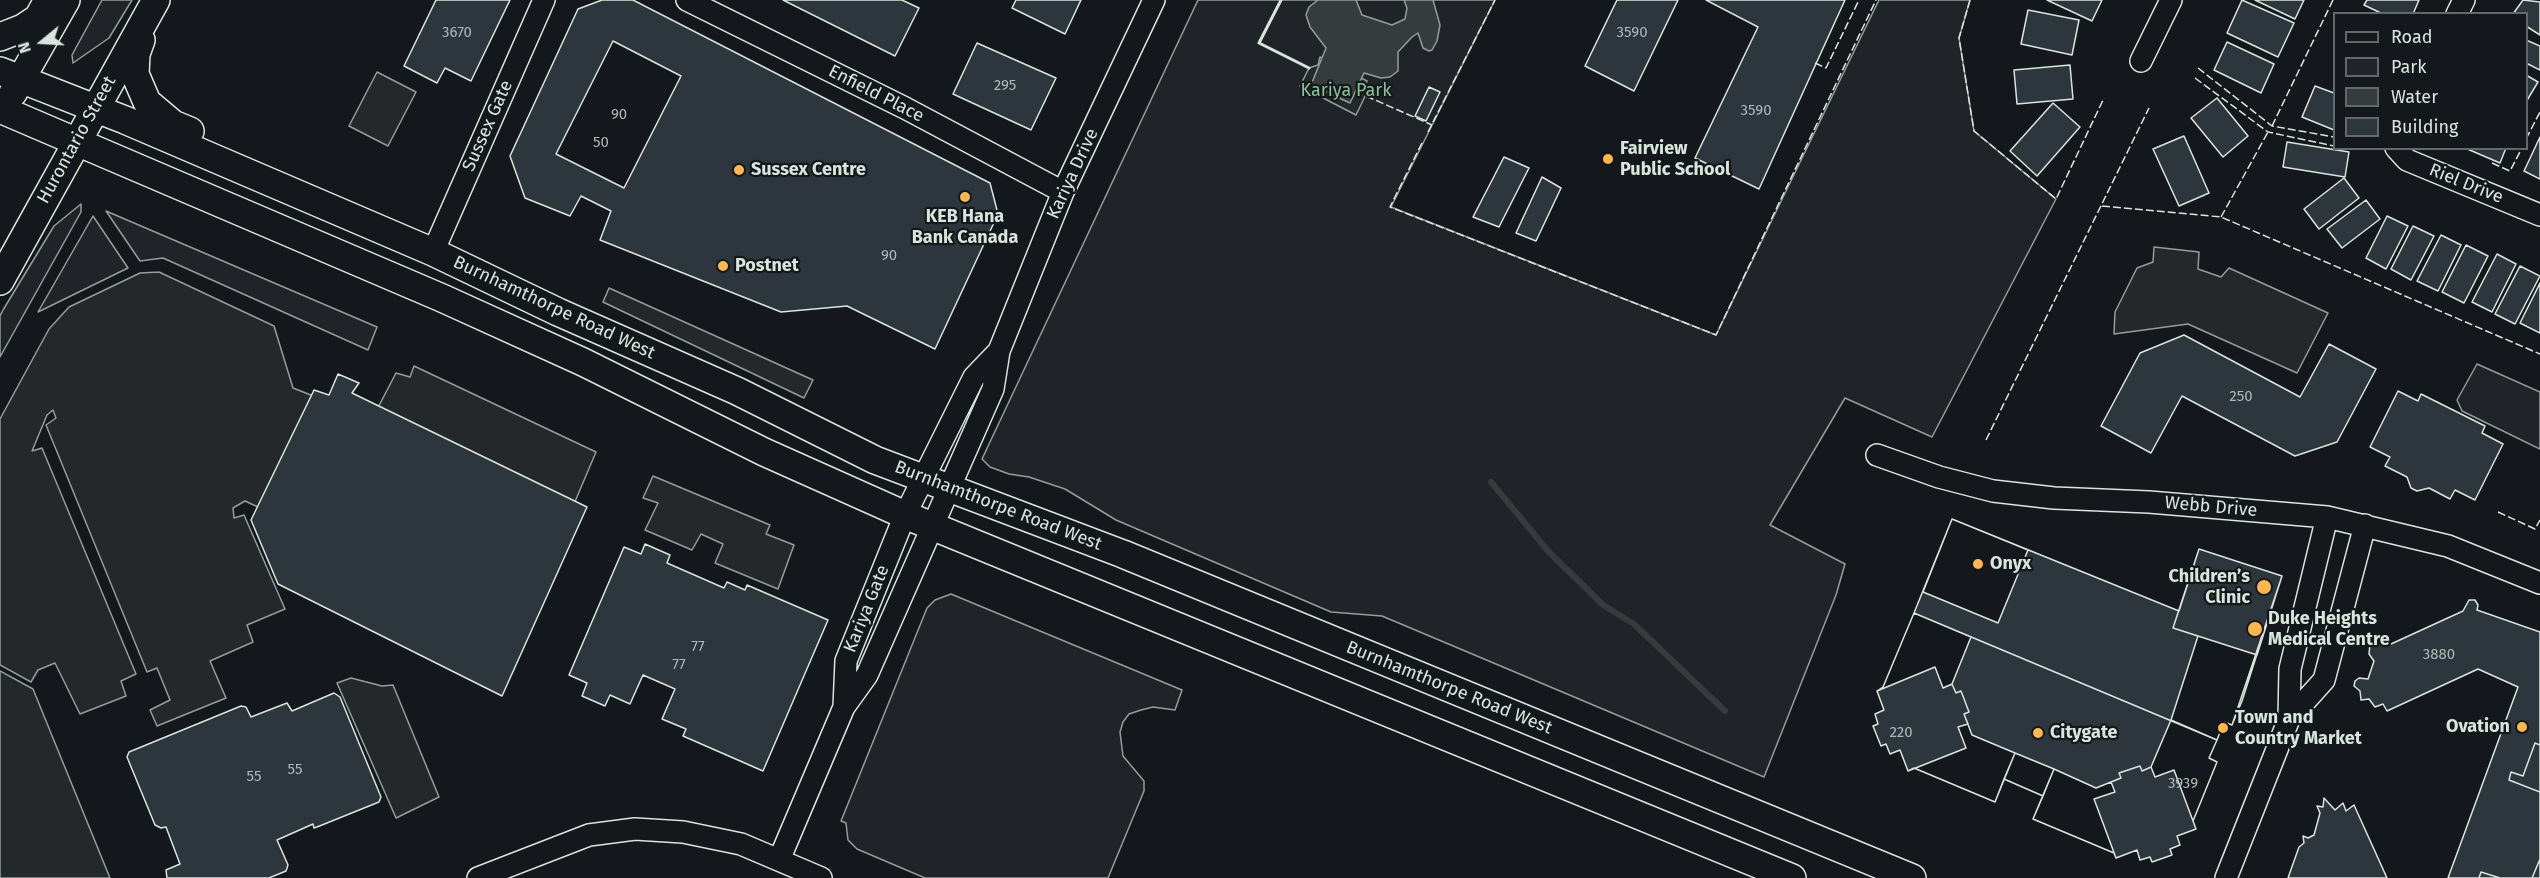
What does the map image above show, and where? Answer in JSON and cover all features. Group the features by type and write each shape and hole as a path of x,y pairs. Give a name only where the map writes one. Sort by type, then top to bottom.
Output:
{"main road":[{"path":"0,37 23,28 38,18 48,0"},
{"path":"1,112 10,75 66,0"},
{"name":"Hurontario Street","path":"0,280 156,0"},
{"path":"163,0 136,54 135,74 147,102 172,124 249,156 260,177"},
{"name":"Burnhamthorpe Road West","path":"10,75 260,177 433,252 558,312 737,391 875,460 1123,554 1912,878"},
{"name":"Burnhamthorpe Road West","path":"1,112 442,298 583,362 774,456 905,515 1792,878"}],"street":[{"name":"Sussex Gate","path":"433,252 544,0"},
{"name":"Enfield Place","path":"687,0 905,108 1063,192"},
{"name":"Kariya Drive","path":"932,526 993,389 999,351 1063,192 1154,0"},
{"path":"2141,61 2171,0"},
{"name":"Riel Drive","path":"2398,150 2407,160 2540,215"},
{"name":"Kariya Drive","path":"905,515 974,377 999,351"},
{"name":"Webb Drive","path":"1877,455 1939,477 1993,491 2054,498 2149,502 2327,517 2448,546 2540,582"},
{"name":"Kariya Gate","path":"844,707 846,661 905,515"},
{"path":"2289,719 2290,669 2327,517"},
{"path":"2226,878 2289,719 2324,680 2365,525"},
{"name":"Kariya Gate","path":"779,860 844,707 867,675 932,526"},
{"path":"478,878 589,835 635,829 683,832 741,844 821,878"}],"green space":[{"path":"102,0 132,0 109,38 73,63 72,55"},
{"name":"Kariya Park","path":"1198,0 1495,0 1391,207 1716,335 1879,0 1970,0 1959,38 1974,131 2056,199 1932,437 1845,398 1770,525 1845,564 1836,595 1764,777 1382,616 1331,612 1116,520 1065,489 1029,477 1009,474 990,467 982,459"},
{"path":"81,204 81,212 0,357 0,316 3,310 54,226"},
{"path":"106,211 377,327 368,350 163,258 140,261"},
{"path":"93,216 128,268 38,312"},
{"path":"2477,364 2540,392 2540,449 2462,411 2457,400"},
{"path":"951,594 1182,690 1175,710 1153,707 1129,714 1123,722 1120,732 1123,756 1144,781 1144,791 1108,878 925,878 857,849 848,840 846,823 841,821 927,608 935,600"}],"shaded area":[{"path":"1320,57 1367,81 1365,87 1369,88 1356,115 1300,86 1309,68 1318,65"},
{"path":"377,72 416,92 388,146 349,126"},
{"path":"2154,247 2199,252 2198,269 2221,277 2229,268 2328,313 2297,373 2188,324 2114,334 2115,312 2137,268 2153,262"},
{"path":"159,272 274,326 293,388 372,419 396,373 410,377 414,366 596,452 521,629 245,501 233,508 234,518 244,515 285,609 247,625 253,642 210,661 226,698 157,726 150,710 170,700 157,668 147,672 46,425 56,418 53,410 47,415 32,451 42,448 136,674 121,681 126,696 80,714 55,663 38,670 31,682 0,665 0,419 49,329 69,307 140,273"},
{"path":"609,288 813,380 804,398 603,302"},
{"path":"653,476 770,525 766,534 794,545 778,589 715,563 723,544 701,534 692,550 645,530 658,503 643,498"},
{"path":"0,671 33,689 110,878 0,878"},
{"path":"351,678 382,686 393,685 439,797 396,818 337,683"}],"water":[{"path":"1318,0 1356,0 1362,15 1392,25 1405,19 1407,8 1404,0 1433,0 1440,25 1437,41 1429,51 1423,48 1418,33 1412,37 1398,52 1398,71 1390,77 1381,78 1364,73 1350,103 1311,85 1326,48 1310,27 1306,15 1309,7"}],"building":[{"path":"436,0 510,0 471,81 445,68 437,83 404,66"},
{"name":"Sussex Centre","path":"602,0 633,0 990,183 998,214 935,349 847,306 781,312 600,240 611,211 581,196 570,216 525,198 510,156 578,9"},
{"path":"783,0 902,0 919,8 895,56"},
{"path":"1016,0 1081,0 1065,34 1012,8"},
{"name":"Fairview Public School","path":"1617,0 1678,0 1634,91 1585,66"},
{"name":"Fairview Public School","path":"1706,0 1845,0 1759,189 1695,158 1758,27"},
{"path":"2047,0 2102,0 2092,21"},
{"path":"2242,0 2294,23 2278,57 2227,33"},
{"path":"2255,0 2304,0 2295,19"},
{"path":"2367,0 2419,0 2414,12 2379,12 2364,5"},
{"path":"2523,0 2540,2 2540,35 2528,27 2528,12 2514,12"},
{"path":"2028,10 2079,20 2072,55 2021,44"},
{"path":"613,41 681,76 624,188 556,154"},
{"path":"2528,41 2540,46 2540,70 2528,64"},
{"path":"2227,42 2274,64 2261,93 2214,70"},
{"path":"977,43 1056,78 1031,130 953,94"},
{"path":"2070,65 2073,99 2017,104 2014,70"},
{"path":"2528,76 2538,82 2528,99"},
{"path":"2315,86 2333,93 2333,130 2302,117"},
{"path":"1429,87 1440,92 1426,121 1415,116"},
{"path":"2217,98 2248,136 2223,157 2191,118"},
{"path":"2053,103 2080,127 2037,176 2010,151"},
{"path":"2184,136 2209,193 2179,206 2153,149"},
{"path":"2540,137 2540,179 2524,171"},
{"path":"2287,142 2349,152 2345,177 2283,167"},
{"path":"2470,150 2505,150 2500,163"},
{"path":"1504,157 1529,168 1499,227 1473,217"},
{"path":"1542,177 1561,188 1536,241 1516,233"},
{"path":"2344,178 2359,198 2319,229 2304,209"},
{"path":"2366,200 2380,219 2342,248 2327,229"},
{"path":"2387,216 2408,226 2386,269 2366,258"},
{"path":"2413,226 2434,236 2411,280 2391,269"},
{"path":"2441,235 2461,245 2438,291 2417,281"},
{"path":"2466,245 2488,256 2464,303 2442,292"},
{"path":"2497,254 2516,264 2492,312 2472,302"},
{"path":"2520,266 2540,276 2515,324 2495,314"},
{"path":"2540,283 2540,333 2520,323"},
{"path":"2184,335 2300,397 2329,344 2376,369 2337,442 2295,456 2182,396 2151,453 2101,426 2140,353"},
{"path":"338,374 359,383 352,393 587,507 502,696 278,584 251,520 314,390 329,395"},
{"path":"2398,391 2418,401 2421,394 2485,426 2482,433 2503,444 2475,500 2455,490 2450,499 2429,488 2417,491 2411,488 2407,477 2385,466 2390,457 2370,447"},
{"name":"Onyx","path":"1952,519 2028,550 1998,623 1923,592"},
{"path":"1952,519 2179,611 2199,549 2282,576 2232,725 2224,722 2217,740 1914,613"},
{"path":"645,544 670,555 667,563 724,588 727,582 745,590 747,585 828,620 763,771 683,736 686,729 662,719 675,689 643,675 630,704 610,695 605,706 582,696 587,683 569,675 624,547 641,554"},
{"path":"2199,549 2282,576 2242,701 2232,725 2224,722 2217,740 2171,720 2198,636 2173,628"},
{"path":"2199,549 2282,576 2257,655 2173,628"},
{"name":"Ovation","path":"2469,600 2475,600 2478,605 2477,610 2540,632 2540,745 2535,743 2523,776 2511,772 2509,780 2540,792 2540,859 2532,878 2500,878 2481,872 2479,878 2448,878 2518,687 2478,669 2387,711 2383,704 2375,707 2369,699 2361,700 2360,691 2354,686 2355,681 2359,678 2368,679 2374,661 2369,654 2370,644 2377,639 2391,644 2463,611"},
{"path":"1914,613 1971,637 1952,684 1956,693 1961,691 1969,712 1964,714 1972,735 2015,753 1995,802 1914,768 1908,771 1900,750 1890,754 1886,744 1881,746 1873,726 1878,724 1875,714 1884,710 1877,691 1883,687"},
{"name":"Citygate","path":"1914,613 2217,740 2209,758 2217,762 2193,821 2196,829 2177,836 2180,845 2170,849 2172,855 2152,862 2150,857 2140,860 2137,850 2116,858 2114,853 2033,819 2043,796 2004,779 1995,802 1914,768 1908,771 1900,750 1890,754 1886,744 1881,746 1873,726 1878,724 1875,714 1884,710 1877,691 1883,687"},
{"path":"1935,667 1943,688 1952,684 1956,693 1961,691 1969,712 1964,714 1968,724 1958,727 1966,748 1908,771 1900,750 1890,754 1886,744 1881,746 1873,726 1878,724 1875,714 1884,710 1877,691"},
{"path":"334,693 340,697 381,797 379,802 314,828 313,824 277,840 288,865 286,871 269,878 167,878 166,870 180,864 166,827 161,828 155,825 127,757 129,752 241,706 246,707 251,717 287,703 292,711"},
{"path":"2171,720 2217,740 2209,758 2217,762 2193,821 2196,829 2177,836 2180,845 2170,849 2172,855 2152,862 2150,857 2140,860 2137,850 2116,858 2114,853 2033,819 2054,769 2096,788 2121,778 2119,773 2140,766 2142,771 2151,767"},
{"path":"2535,743 2540,745 2540,792 2509,780 2511,772 2523,776"},
{"path":"2015,753 2054,769 2043,796 2004,779"},
{"path":"2140,766 2142,771 2151,767 2155,777 2174,770 2196,829 2177,836 2180,845 2170,849 2172,855 2152,862 2150,857 2140,860 2137,850 2116,858 2094,799 2115,792 2111,782 2121,778 2119,773"},
{"path":"2324,798 2335,810 2343,803 2346,811 2354,805 2387,878 2288,878 2299,847 2304,843 2303,836 2308,838 2314,835 2320,813 2317,806 2323,807"},
{"path":"2540,859 2540,878 2532,878"},
{"path":"2481,872 2500,878 2479,878"}],"waterway":[{"path":"1491,482 1548,551 1603,605 1634,624 1725,711"}],"fence":[{"path":"1428,132 1495,0"},
{"path":"1815,63 1826,68 1859,0"},
{"path":"1422,143 1390,207 1716,335 1876,0"},
{"path":"1970,0 1959,38 1974,131 2056,199 2104,98"},
{"path":"2272,126 2333,0"},
{"path":"2198,68 2272,126 2333,137"},
{"path":"2195,78 2268,132 2333,146"},
{"path":"1366,96 1432,125"},
{"path":"1986,440 2149,108"},
{"path":"2528,135 2540,112"},
{"path":"2221,217 2268,132"},
{"path":"2492,163 2510,171 2521,150"},
{"path":"2102,206 2221,217 2540,354"},
{"path":"2498,512 2535,529 2540,520"}],"wall":[{"path":"1281,0 1259,43 1309,68"}],"place":[{"name":"Fairview Public School","path":"1608,159"},
{"name":"Sussex Centre","path":"739,170"},
{"name":"KEB Hana Bank Canada","path":"965,197"},
{"name":"Postnet","path":"723,266"},
{"name":"Onyx","path":"1978,564"},
{"name":"Children’s Clinic","path":"2264,587"},
{"name":"Duke Heights Medical Centre","path":"2255,629"},
{"name":"Ovation","path":"2522,727"},
{"name":"Town and Country Market","path":"2223,728"},
{"name":"Citygate","path":"2038,733"}]}
